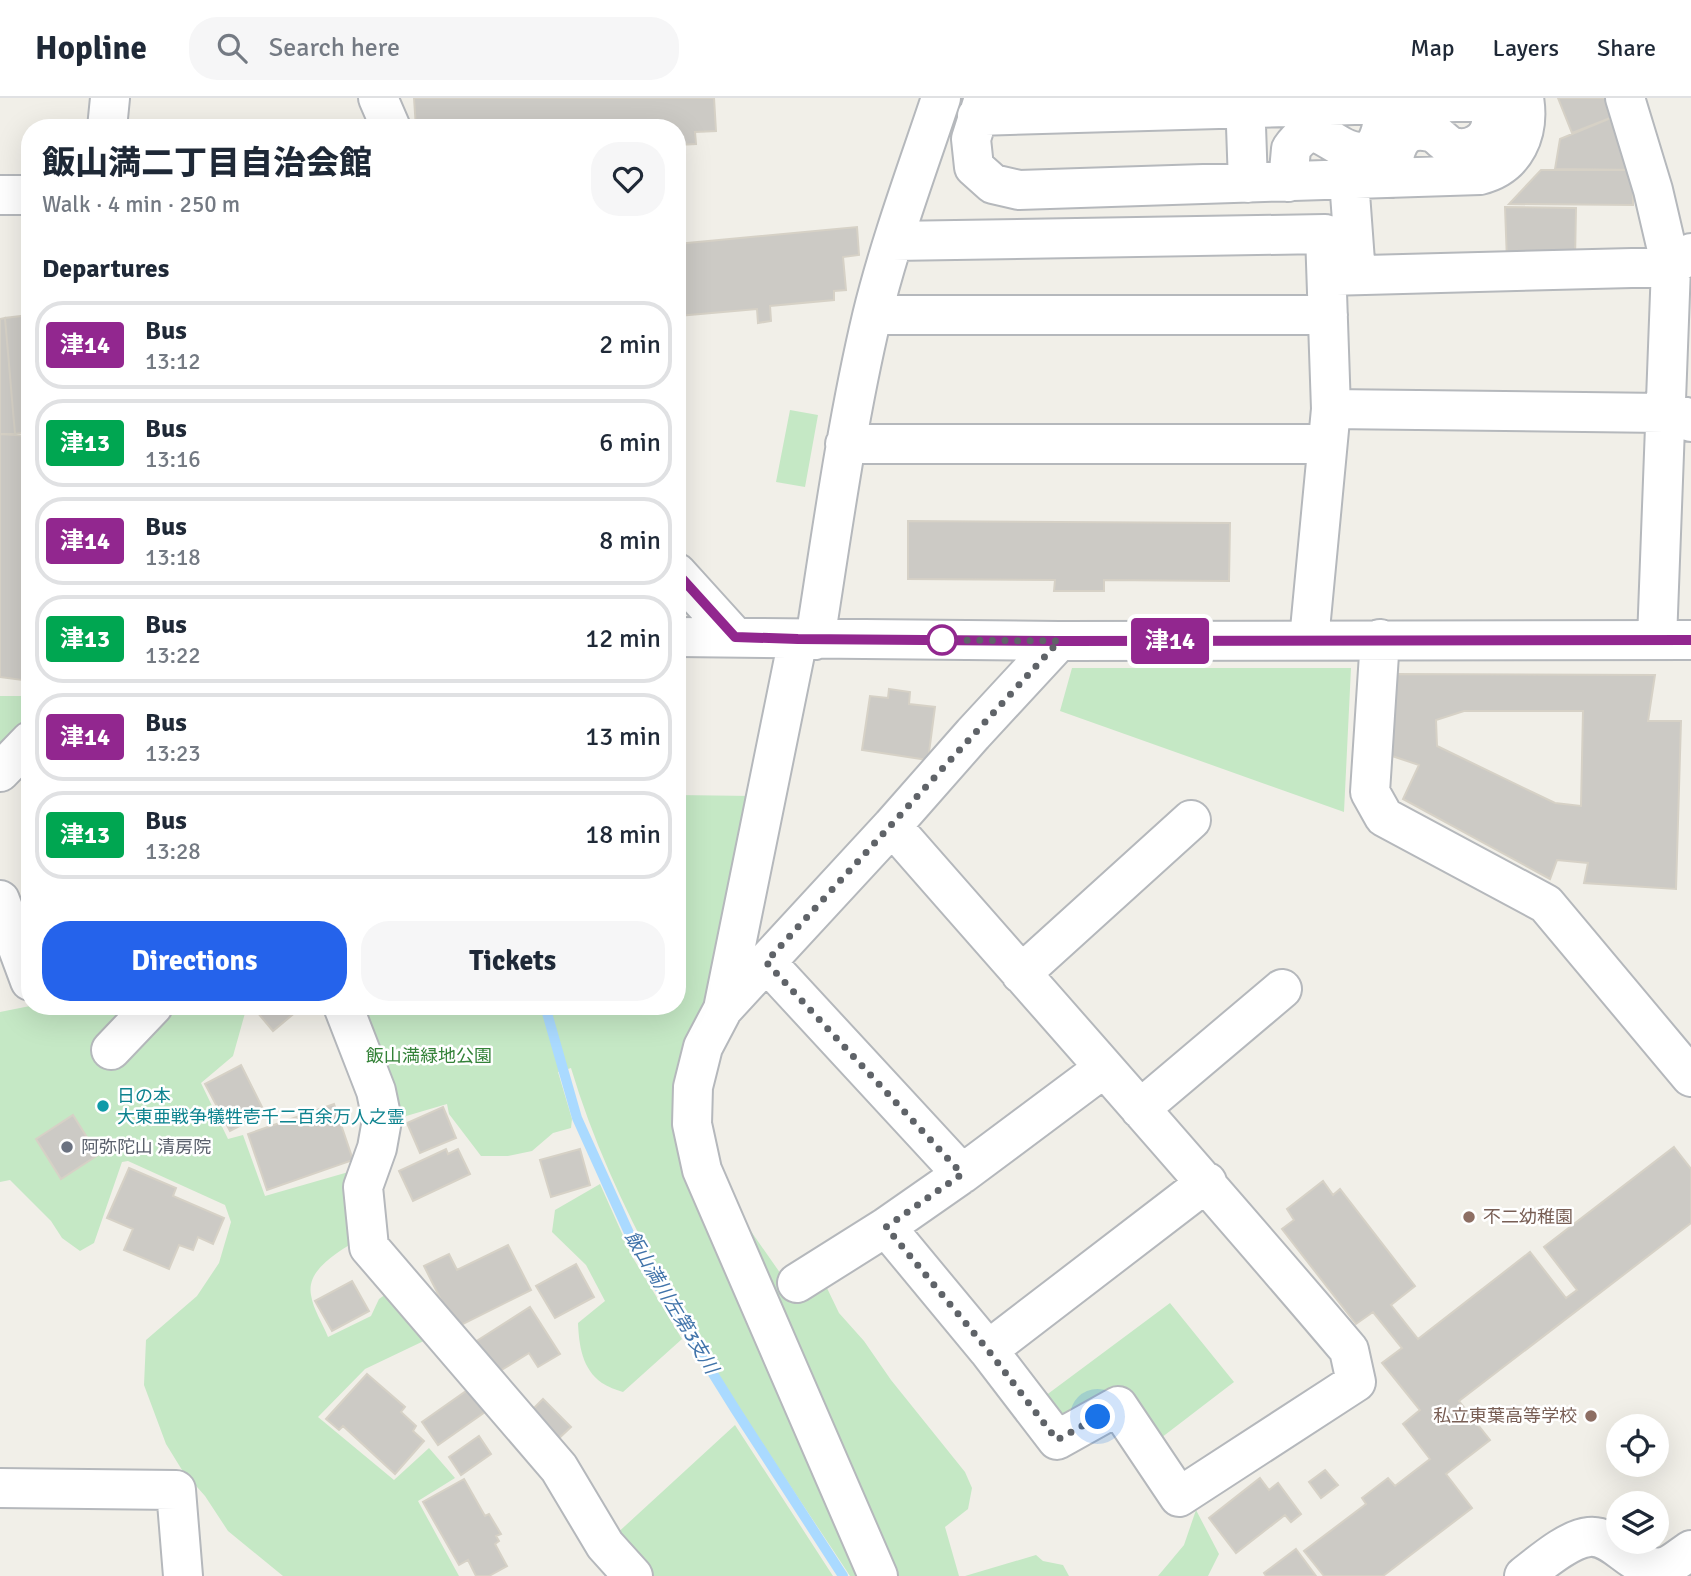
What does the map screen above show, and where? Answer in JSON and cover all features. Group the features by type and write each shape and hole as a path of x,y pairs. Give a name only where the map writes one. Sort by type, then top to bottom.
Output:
{"street":[{"path":"108,119 110,98"},
{"path":"378,98 387,119"},
{"path":"723,1009 807,640 873,315 893,241 941,98"},
{"path":"686,637 1059,641 1674,640 1683,416 1681,260 1653,190 1625,98"},
{"path":"1513,100 1525,116 1521,140 1511,159 1500,168 1480,176 1019,190 993,184 974,167 971,139 981,107 1513,100"},
{"path":"1288,182 1291,149 1306,136 1326,136 1351,151 1365,150 1381,135 1391,102"},
{"path":"1246,103 1248,183"},
{"path":"1310,640 1329,426 1328,315 1341,275 1349,180"},
{"path":"0,195 21,195"},
{"path":"893,241 1325,234 1341,275"},
{"path":"1341,275 1681,260"},
{"path":"873,315 1328,315"},
{"path":"845,444 1683,416"},
{"path":"686,583 735,637"},
{"path":"1380,639 1370,792 1384,817 1546,904 1691,1077"},
{"path":"878,1576 702,1170 692,1124 693,1087 703,1047 723,1009 1059,641"},
{"path":"0,772 21,750"},
{"path":"1021,974 1191,820"},
{"path":"886,1227 988,1350 1057,1440 1118,1406 1179,1497 1356,1382 1349,1350 1207,1182 892,826"},
{"path":"0,900 19,984"},
{"path":"766,962 962,1174"},
{"path":"1140,1109 1282,989"},
{"path":"111,1050 144,1015"},
{"path":"346,1015 376,1091 382,1120 377,1148 363,1187 369,1247 559,1468 605,1545 633,1576"},
{"path":"797,1283 886,1227 962,1174 1104,1068"},
{"path":"988,1350 1207,1182"},
{"path":"0,1488 176,1490 183,1576"},
{"path":"1524,1576 1560,1549 1588,1536 1612,1542 1619,1551 1652,1567 1665,1567 1691,1550"}],"green space":[{"path":"790,410 818,415 805,487 776,482"},
{"path":"1072,668 1351,668 1344,812 1060,711"},
{"path":"0,696 21,696 21,730 0,755"},
{"name":"飯山満緑地公園","path":"686,795 753,796 712,1012 681,1085 865,1576 850,1576 692,1331 623,1202 594,1135 571,1068 558,1072 572,1119 571,1128 553,1133 532,1151 508,1156 481,1156 449,1114 447,1104 396,1119 358,1015 686,1015"},
{"path":"21,1008 21,1015 244,1015 233,1056 201,1083 228,1139 243,1135 265,1196 352,1171 358,1239 326,1262 311,1285 314,1306 328,1337 371,1316 379,1299 389,1292 430,1338 365,1369 318,1417 394,1480 429,1448 455,1478 418,1501 459,1576 283,1576 228,1531 166,1444 144,1385 146,1340 197,1296 219,1263 231,1222 225,1205 128,1161 122,1162 94,1243 80,1251 62,1238 51,1221 10,1180 0,1182 0,1012"},
{"path":"600,1184 633,1258 682,1339 623,1392 602,1383 586,1364 578,1323 605,1301 586,1265 552,1232 555,1210"},
{"path":"748,1227 799,1300 826,1286 839,1313 864,1341 891,1380 965,1472 972,1488 968,1509 945,1527 959,1576 891,1576"},
{"path":"1170,1303 1234,1382 1157,1441 1125,1393 1058,1425 1037,1402"},
{"path":"735,1425 833,1576 648,1576 613,1537"},
{"path":"1196,1510 1219,1554 1208,1576 1158,1576 1184,1545"},
{"path":"1036,1555 1043,1561 1063,1565 1069,1576 965,1576"}],"building":[{"path":"414,98 714,98 716,131 695,132 696,144 686,145 686,119 415,119"},
{"path":"1558,98 1612,98 1618,115 1572,133"},
{"path":"1618,115 1640,170 1555,169 1560,139"},
{"path":"1541,170 1633,170 1633,205 1509,204"},
{"path":"1505,207 1576,208 1575,260 1507,261"},
{"path":"857,227 859,255 843,257 846,290 834,291 834,300 770,306 771,321 758,323 757,309 686,315 686,243"},
{"path":"21,316 21,433 15,434 5,318"},
{"path":"5,318 15,434 0,434 0,319"},
{"path":"0,434 21,435 21,680 0,677"},
{"path":"908,521 1230,523 1229,581 1104,580 1104,591 1054,591 1055,580 908,579"},
{"path":"1395,674 1655,675 1648,721 1681,721 1676,889 1584,883 1588,863 1557,860 1550,879 1403,799 1419,765 1392,756","holes":["1464,711 1583,711 1581,806 1555,803 1437,746 1436,720"]},
{"path":"889,689 910,692 909,704 935,707 928,760 862,750 870,696 888,698"},
{"path":"260,1015 292,1015 273,1031"},
{"path":"241,1065 265,1113 230,1131 205,1084"},
{"path":"334,1104 353,1160 267,1190 248,1134"},
{"path":"443,1107 456,1138 420,1153 407,1123"},
{"name":"阿弥陀山 清房院","path":"73,1115 98,1155 61,1179 36,1139"},
{"path":"1674,1147 1691,1169 1691,1223 1459,1401 1490,1440 1446,1474 1472,1508 1383,1576 1324,1576 1304,1551 1366,1504 1362,1498 1388,1478 1395,1486 1430,1459 1403,1424 1420,1410 1382,1363 1402,1348 1373,1312 1356,1324 1282,1229 1294,1220 1287,1209 1323,1181 1333,1195 1340,1189 1415,1286 1391,1305 1418,1339 1530,1252 1566,1298 1577,1290 1544,1247"},
{"path":"446,1149 448,1154 458,1149 470,1174 413,1201 399,1171"},
{"path":"580,1149 590,1185 551,1197 540,1160"},
{"path":"129,1168 176,1188 173,1196 224,1218 213,1244 198,1237 193,1250 179,1245 169,1269 124,1250 133,1229 107,1218"},
{"path":"508,1245 531,1290 455,1328 424,1266 449,1254 457,1270"},
{"path":"576,1264 594,1297 555,1318 536,1286"},
{"path":"352,1281 369,1311 332,1331 315,1301"},
{"path":"530,1307 560,1354 538,1367 529,1353 495,1374 475,1342"},
{"path":"367,1374 405,1407 401,1412 416,1426 413,1431 424,1441 395,1474 343,1426 339,1430 326,1419"},
{"path":"469,1389 485,1412 438,1445 422,1422"},
{"path":"543,1399 571,1427 556,1441 529,1413"},
{"path":"479,1436 491,1454 461,1475 449,1457"},
{"path":"1325,1470 1338,1485 1321,1498 1309,1482"},
{"path":"1260,1478 1269,1490 1278,1483 1301,1514 1291,1522 1285,1515 1236,1553 1209,1518"},
{"path":"464,1479 485,1516 489,1514 501,1534 496,1536 499,1541 495,1544 507,1566 489,1576 476,1576 468,1560 459,1565 423,1502"},
{"path":"1296,1549 1316,1576 1266,1576 1264,1573"}],"waterway":[{"name":"飯山満川左第3支川","path":"548,1015 577,1118 639,1255 843,1576"}],"bus line":[{"name":"津14","path":"686,583 735,637 1059,641 1691,640"}],"place":[{"name":"日の本 大東亜戦争犠牲壱千二百余万人之霊","path":"103,1106"},
{"name":"阿弥陀山 清房院","path":"67,1147"},
{"name":"不二幼稚園","path":"1469,1217"},
{"name":"私立東葉高等学校","path":"1591,1416"}],"route":[{"path":"942,640 1059,641 766,962 962,1174 886,1227 988,1350 1057,1440 1098,1417"}]}
